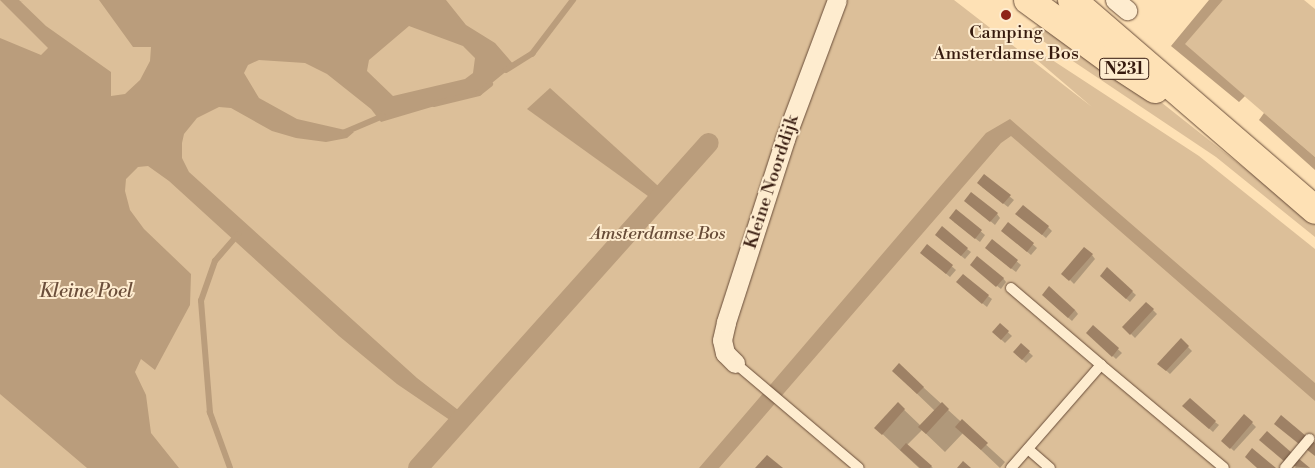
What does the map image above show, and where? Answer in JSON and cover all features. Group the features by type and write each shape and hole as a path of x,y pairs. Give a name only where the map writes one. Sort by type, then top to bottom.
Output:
{"main road":[{"name":"N231","path":"1028,0 1108,59 1214,125"},
{"name":"N231","path":"1072,0 1161,75 1214,125 1315,210"}],"street":[{"name":"Kleine Noorddijk","path":"735,363 725,353 722,340 726,322 785,139 837,0"}],"lane":[{"path":"1011,288 1224,468"},
{"path":"735,363 858,468"},
{"path":"1012,468 1101,365"},
{"path":"1285,468 1309,439"},
{"path":"1028,449 1050,468"}],"green space":[{"name":"Amsterdamse Bos","path":"0,0 954,0 1092,107 1037,60 1043,54 1199,156 1315,249 1315,468 0,468"},
{"path":"1223,0 1304,0 1315,9 1315,157 1184,44"},
{"path":"1038,25 1073,43 1152,95 1315,224 1315,237 1216,157 1028,31"}],"water":[{"name":"Kleine Poel","path":"0,0 19,0 46,26 111,72 111,96 125,94 140,80 150,61 151,47 133,47 99,0 446,0 466,25 495,43 514,65 487,87 472,95 381,122 371,109 327,74 305,63 259,60 248,65 244,73 259,98 297,119 354,132 347,138 326,142 296,138 272,131 231,108 219,107 197,118 184,134 182,143 182,158 189,172 417,378 471,420 463,429 397,384 339,336 169,181 148,166 138,167 126,179 125,191 130,210 144,229 191,274 190,305 155,370 141,359 135,372 146,395 151,433 179,468 87,468 0,394 0,38 41,55 48,48","holes":["409,26 463,46 475,58 473,73 465,79 393,96 367,71 369,60"]},
{"path":"1209,0 1223,0 1185,44 1245,96 1239,102 1171,46"},
{"path":"550,88 667,194 659,204 527,109"},
{"path":"1264,113 1315,157 1315,170 1259,120"},
{"path":"1010,119 1315,383 1315,401 1011,136 1001,143 719,468 699,468 986,133"}],"building":[{"path":"984,174 1011,195 1003,204 977,183"},
{"path":"971,192 998,213 990,222 964,201"},
{"path":"1023,205 1049,226 1042,235 1015,214"},
{"path":"956,209 982,230 975,239 949,218"},
{"path":"1008,222 1034,243 1027,252 1001,231"},
{"path":"942,226 968,248 961,256 935,235"},
{"path":"992,239 1018,260 1011,269 985,248"},
{"path":"927,244 953,265 946,274 920,253"},
{"path":"1084,247 1093,254 1069,281 1061,274"},
{"path":"977,256 1004,278 996,287 970,265"},
{"path":"1107,267 1133,291 1126,299 1100,276"},
{"path":"963,274 989,295 982,304 956,282"},
{"path":"1049,286 1075,310 1068,318 1042,295"},
{"path":"1146,302 1154,309 1130,335 1122,327"},
{"path":"1000,323 1009,331 1001,340 992,332"},
{"path":"1093,325 1119,348 1112,357 1086,333"},
{"path":"1181,338 1189,346 1166,371 1157,364"},
{"path":"1021,343 1030,351 1022,360 1013,352"},
{"path":"899,363 924,387 917,394 892,371"},
{"path":"1190,398 1216,421 1209,429 1182,406"},
{"path":"898,402 905,409 882,435 874,428"},
{"path":"942,402 949,409 926,434 918,427"},
{"path":"1244,414 1253,422 1230,449 1221,441"},
{"path":"1281,415 1306,436 1299,444 1274,424"},
{"path":"962,419 988,443 981,450 955,427"},
{"path":"1267,431 1292,453 1285,462 1259,440"},
{"path":"1313,441 1315,443 1315,456 1306,449"},
{"path":"906,443 932,466 930,468 920,468 900,450"},
{"path":"1252,448 1276,468 1257,468 1245,457"},
{"path":"767,455 783,468 755,468"},
{"path":"1298,458 1310,468 1292,466"},
{"path":"963,461 971,468 957,468"}],"waterway":[{"path":"506,70 532,54 573,0"},
{"path":"434,104 479,93 490,84"},
{"path":"343,133 383,116"},
{"path":"418,468 709,143"},
{"path":"230,468 210,413 201,301 215,261 238,235"}],"place":[{"name":"Camping Amsterdamse Bos","path":"1006,15"}]}
